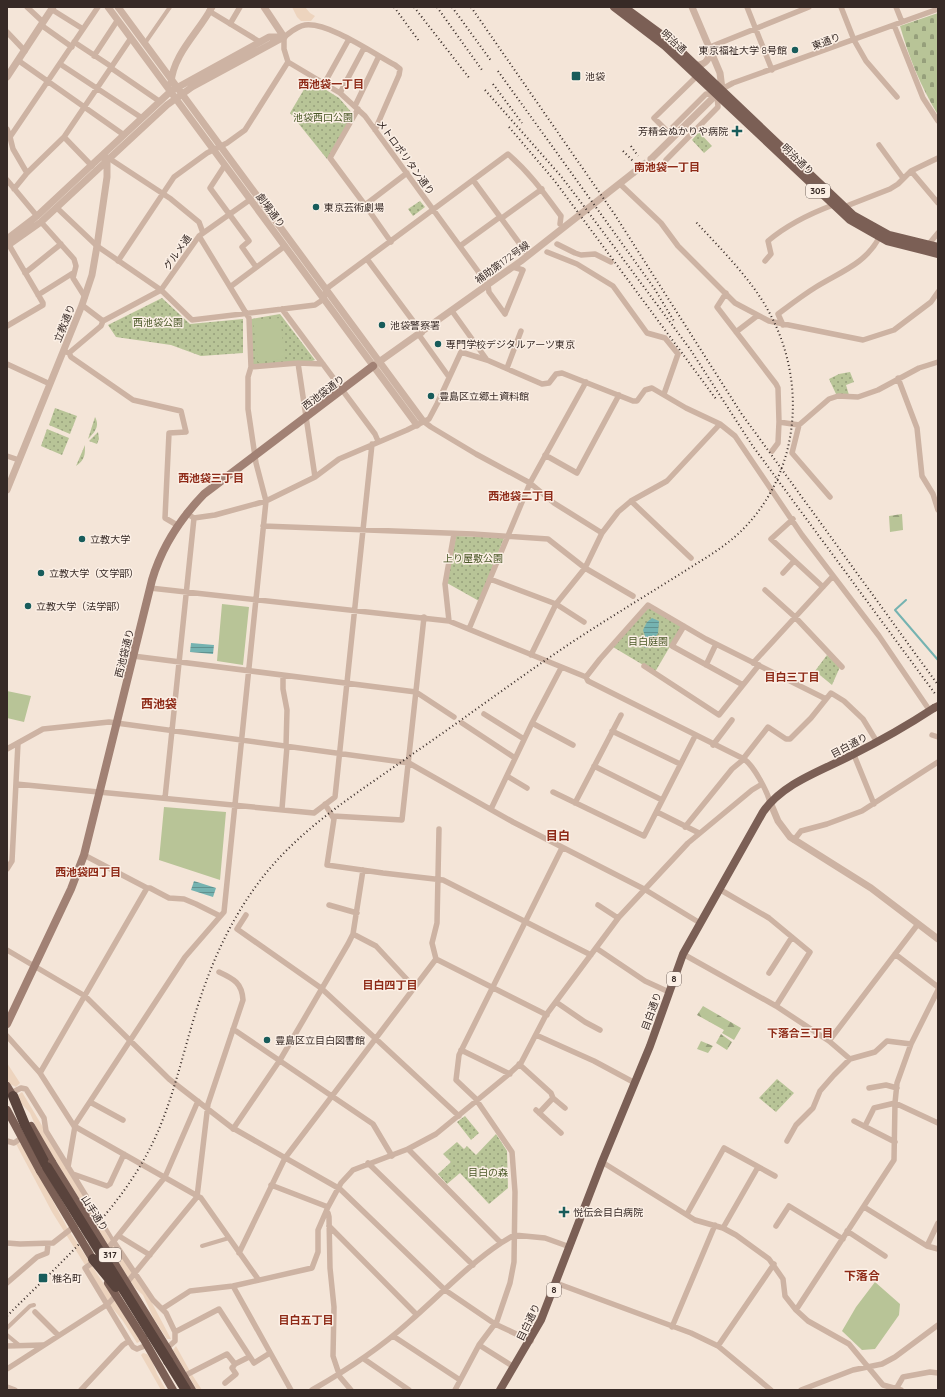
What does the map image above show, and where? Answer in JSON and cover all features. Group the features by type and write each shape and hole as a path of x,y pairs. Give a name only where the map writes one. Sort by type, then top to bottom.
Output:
{"highway":[{"path":"10,1092 46,1167 167,1362 174,1389"},
{"path":"93,1259 118,1290 186,1390"}],"main road":[{"name":"明治通","path":"614,7 625,9 669,40 695,65 719,92"},
{"name":"明治通","path":"625,9 697,76 719,92"},
{"name":"明治通り","path":"719,92 850,220 879,238 902,246 938,254"},
{"name":"明治通り","path":"719,92 861,220 888,235 938,247"},
{"name":"西池袋通り","path":"7,1024 71,889 84,855 150,588 161,556 177,525 204,494 376,364"},
{"name":"目白通り","path":"500,1390 531,1341 541,1320 602,1162 635,1083 683,954 719,888 770,802 790,786 854,755 934,708"},
{"name":"山手通り","path":"7,1110 23,1137 46,1167 167,1348 192,1390"},
{"name":"山手通り","path":"46,1167 93,1259 174,1389"}],"street":[{"path":"27,7 42,23 73,45 94,56 159,101"},
{"path":"10,137 98,7"},
{"name":"劇場通り","path":"108,7 117,21 174,89 217,148 326,289 376,364"},
{"path":"118,7 172,80 174,89"},
{"path":"145,43 170,7"},
{"path":"230,24 240,7"},
{"path":"118,261 174,177 239,135 248,126 288,62 284,49 284,37 264,7"},
{"path":"666,160 718,106 720,73 693,7"},
{"path":"747,7 772,70"},
{"path":"710,47 809,7"},
{"path":"841,7 854,40 866,61 897,97"},
{"path":"896,7 902,22"},
{"path":"7,77 19,61 52,8 83,29"},
{"path":"172,80 175,68 183,51 210,9 230,24 260,42"},
{"name":"東通り","path":"697,76 654,118 668,132 706,94 719,92 733,83 936,9"},
{"path":"94,56 117,21"},
{"path":"7,326 43,305 8,243 39,219 57,208 107,159 165,106 179,96 284,37 298,27 308,24 330,30 398,67 400,72 375,130"},
{"path":"894,25 923,98 938,120"},
{"path":"7,32 25,51"},
{"path":"39,219 92,166 107,159 124,135 159,101 174,89 260,42 271,37 284,37"},
{"path":"14,189 27,173 64,137 131,38"},
{"path":"324,84 349,39"},
{"path":"695,65 702,64 706,61 710,54 710,47"},
{"path":"340,93 364,48"},
{"path":"379,56 357,108 330,158 391,242"},
{"path":"19,61 83,108 124,135"},
{"name":"メトロポリタン通り","path":"288,62 340,93 357,108 434,209 488,285 489,292 505,314 523,270 513,267"},
{"path":"60,64 142,118"},
{"path":"651,159 719,92"},
{"path":"7,128 13,149 27,173"},
{"path":"64,137 92,166"},
{"path":"879,146 903,178"},
{"name":"劇場通り","path":"217,148 225,165 324,298 420,423"},
{"path":"7,152 13,149"},
{"path":"57,208 97,246 161,290 192,320 315,305 324,298 326,289 508,154 529,173 542,189 561,216 560,224"},
{"path":"846,208 849,205 890,189 898,184 911,171 938,158"},
{"path":"68,1167 75,1126 185,957 224,912 266,501 255,455 248,402 248,377 251,367 249,318 201,235 199,222 163,193 107,159"},
{"name":"立教通り","path":"7,490 50,384 66,352 85,297 97,246 107,177 107,159"},
{"path":"225,165 210,188 249,241 242,247 256,267"},
{"path":"911,171 938,203"},
{"path":"365,205 407,173"},
{"name":"補助第172号線","path":"376,364 421,334 528,256 634,174"},
{"path":"7,180 76,263 73,273 76,283 85,297"},
{"path":"473,180 528,256"},
{"path":"620,184 661,223 678,246 735,303 757,316 783,325 863,340 894,330 931,302 938,292"},
{"path":"460,246 542,189"},
{"name":"グルメ通","path":"161,290 201,235 251,199"},
{"path":"765,261 771,254 768,241 782,229 806,215 833,205"},
{"path":"928,245 938,233"},
{"path":"783,325 778,314 816,287 840,275 869,254 879,238"},
{"path":"25,273 61,244"},
{"path":"557,244 575,253 581,255 595,254 611,262"},
{"path":"230,287 285,246"},
{"path":"547,252 577,264 613,286 647,333 665,338 678,354 664,394"},
{"path":"367,259 421,334 449,377"},
{"path":"38,295 73,273"},
{"path":"161,290 103,321 101,326 66,352 71,358 133,400 181,411 186,432 170,433 165,518 177,525"},
{"path":"726,293 717,307 776,384 778,443 772,450"},
{"path":"82,305 103,321"},
{"path":"16,784 314,813 335,797 363,530 375,434 282,310"},
{"path":"452,311 487,360"},
{"path":"736,332 757,316"},
{"path":"507,368 521,331"},
{"path":"186,513 194,518 215,515 266,501 315,477 339,459 431,417 461,352 487,360 542,384 549,384 558,373 586,382 633,401 637,401 645,390 652,388 686,408 720,424 735,436 793,519 802,535 934,708"},
{"path":"830,497 792,452 799,425 829,399 838,396 858,397 878,390 919,368 938,362"},
{"path":"251,367 298,363 323,364"},
{"path":"298,363 315,477"},
{"path":"7,364 50,384"},
{"path":"898,378 917,428 922,476 933,494 938,510"},
{"path":"469,629 530,483 586,382"},
{"path":"545,455 577,473 619,396"},
{"path":"778,422 799,425"},
{"path":"420,423 530,483 568,512 602,533"},
{"path":"531,655 556,604 584,568 602,533 618,512 631,501 667,481 720,424"},
{"path":"7,456 19,460"},
{"path":"631,501 691,558"},
{"path":"165,798 194,518"},
{"path":"793,519 771,539 823,587"},
{"path":"263,526 548,539 584,568 633,596"},
{"path":"449,621 445,584 454,534"},
{"path":"783,573 794,561"},
{"path":"644,666 719,715 743,685 756,664 794,617 834,576"},
{"path":"490,579 556,604 584,622"},
{"path":"150,588 424,617 449,621 561,668 564,667 586,677 588,681 713,746 748,762 768,794 778,821 794,840 871,888 938,939"},
{"path":"765,590 794,617 842,667"},
{"path":"586,677 648,605 716,644 826,699"},
{"path":"333,816 402,821 424,617"},
{"path":"684,626 672,646 743,685"},
{"path":"706,665 716,644"},
{"path":"133,656 416,692 454,717"},
{"path":"491,809 524,739 561,668"},
{"path":"282,809 287,710 283,689 283,675"},
{"path":"685,826 732,769 743,759 768,727 786,739 790,739 812,718 831,693 844,701 863,719 877,742"},
{"path":"484,714 524,739"},
{"path":"575,803 621,715"},
{"path":"713,746 732,720"},
{"path":"7,749 42,729 71,725 116,723 409,763 562,848 644,889 700,923"},
{"path":"532,723 573,745"},
{"path":"462,724 515,758"},
{"path":"612,731 680,764"},
{"path":"553,792 644,836 695,736"},
{"path":"7,869 10,864 18,743"},
{"path":"854,755 874,804"},
{"path":"794,840 801,831 827,824 862,811 938,762"},
{"path":"594,766 662,800"},
{"path":"507,776 527,788"},
{"path":"162,1309 190,1291 233,1286 312,1268 318,1252 318,1230 338,1187 353,1170 392,1156 436,1134 510,1074 519,1064 556,1002 618,918 699,833 752,790 762,784"},
{"path":"325,804 333,816 328,865 439,879 591,954"},
{"path":"656,812 699,833"},
{"path":"439,828 438,922 432,943 436,959 547,1015"},
{"path":"455,1390 479,1346 495,1324 504,1304 514,1262 515,1192 513,1155 493,1122 477,1101 456,1080 461,1050 562,848"},
{"path":"84,855 169,898 184,899 220,916"},
{"path":"233,1129 280,1060 354,934 363,870"},
{"path":"40,1073 147,888"},
{"path":"719,888 769,918 810,950 810,954 776,1006"},
{"path":"329,905 357,913"},
{"path":"598,905 618,918"},
{"path":"246,915 237,929 321,988 459,1116"},
{"path":"829,1041 918,924"},
{"path":"354,934 376,946 414,987"},
{"path":"768,973 792,937"},
{"path":"596,948 645,981 669,992"},
{"path":"7,950 85,996 169,1079 233,1129 338,1187 445,1290 495,1324 531,1341"},
{"path":"683,954 776,1006 829,1041 850,1059"},
{"path":"895,954 938,987"},
{"path":"239,1253 285,1158 436,959"},
{"path":"7,1369 108,1304 150,1256 197,1197 208,1108 243,1000 242,990 228,976 219,972"},
{"path":"796,1310 894,1160 895,1103 901,1070 911,1044 935,1002 938,990"},
{"path":"556,1002 585,1022 600,1030"},
{"path":"233,1029 373,1124 392,1156"},
{"path":"536,1035 594,1061 635,1083"},
{"path":"7,1036 40,1073 75,1126 165,1176 197,1197 201,1198 258,1280"},
{"path":"787,1141 796,1125 813,1108 820,1091 850,1059 875,1052 887,1041 911,1044"},
{"path":"461,1050 510,1074"},
{"path":"519,1064 565,1108"},
{"path":"869,1088 886,1085 897,1088"},
{"path":"10,1092 22,1088 26,1089 44,1118 46,1131 94,1210 135,1274 143,1283 153,1300 162,1309 175,1332 175,1341 167,1348"},
{"path":"553,1098 537,1111 561,1133"},
{"path":"145,1341 137,1349 132,1346 85,1268 102,1256 165,1176 198,1101"},
{"path":"90,1102 123,1120"},
{"path":"865,1126 874,1108 895,1103 938,1123"},
{"path":"854,1121 895,1142"},
{"path":"7,1140 14,1143 23,1137"},
{"path":"687,1214 724,1148 775,1176"},
{"path":"408,1149 501,1243"},
{"path":"73,1174 107,1186 110,1184 124,1154"},
{"path":"602,1162 695,1220 722,1228 744,1240 774,1264 783,1279 785,1296 796,1310 808,1321 848,1344 883,1385 899,1389 903,1377 930,1372 938,1373"},
{"path":"368,1164 473,1265"},
{"path":"722,1228 758,1167"},
{"path":"271,1185 327,1209"},
{"path":"776,1226 789,1206 843,1239"},
{"path":"864,1207 927,1246 938,1249"},
{"path":"327,1209 330,1268 334,1307 333,1356 339,1375 351,1390"},
{"path":"7,1243 48,1244 61,1238 94,1210"},
{"path":"927,1246 938,1223"},
{"path":"329,1226 417,1315"},
{"path":"672,1327 715,1226"},
{"path":"847,1231 885,1256"},
{"path":"313,1390 364,1359 417,1315 484,1254 514,1235 546,1238 570,1247"},
{"path":"119,1236 150,1256"},
{"path":"202,1246 229,1238"},
{"path":"7,1283 37,1257 47,1253 48,1244"},
{"path":"718,1346 774,1264"},
{"path":"556,1282 691,1333 718,1346 771,1390"},
{"path":"233,1286 291,1390"},
{"path":"7,1328 30,1306 34,1305"},
{"path":"175,1332 219,1309 254,1363 270,1353"},
{"path":"35,1312 58,1335"},
{"path":"801,1390 853,1370 882,1364 938,1325"},
{"path":"7,1335 19,1346"},
{"path":"393,1336 460,1380"},
{"path":"80,1390 129,1341"},
{"path":"7,1346 43,1345"},
{"path":"479,1346 514,1367"},
{"path":"184,1376 227,1354 235,1364"},
{"path":"225,1384 236,1374 232,1368 235,1364 249,1357"},
{"path":"364,1359 409,1390"},
{"path":"7,1387 15,1390"}],"green space":[{"path":"938,13 938,115 916,72 900,26"},
{"name":"池袋西口公園","path":"315,83 339,98 353,114 327,159 290,113 306,86"},
{"path":"699,132 712,146 704,153 692,140"},
{"path":"420,201 425,207 413,216 408,209"},
{"name":"西池袋公園","path":"162,298 190,324 243,319 243,353 201,356 171,345 116,337 108,325"},
{"path":"280,314 315,360 252,364 251,319"},
{"path":"280,318 285,359 258,362 253,321"},
{"path":"850,372 854,382 846,385 849,395 836,394 829,379 839,374"},
{"path":"55,408 77,416 70,434 49,425"},
{"path":"95,417 97,426 93,434 88,439"},
{"path":"47,429 69,438 62,455 41,446"},
{"path":"98,432 99,439 97,444 89,441"},
{"path":"85,445 84,457 76,466"},
{"path":"902,514 903,530 890,532 889,516"},
{"name":"上り屋敷公園","path":"456,536 504,538 479,601 447,583"},
{"path":"222,604 249,607 243,665 217,661"},
{"name":"目白庭園","path":"649,606 682,626 655,672 613,647"},
{"path":"827,655 840,667 832,685 815,671"},
{"path":"7,691 31,696 24,722 7,718"},
{"path":"164,807 226,812 220,880 159,860"},
{"path":"703,1006 741,1028 734,1040 722,1033 724,1030 697,1015"},
{"path":"721,1034 732,1042 727,1050 716,1043"},
{"path":"701,1041 713,1046 708,1053 697,1049"},
{"path":"777,1079 794,1093 776,1112 759,1098"},
{"path":"465,1116 479,1133 471,1140 457,1122"},
{"name":"目白の森","path":"496,1134 507,1151 508,1188 489,1204 460,1173 447,1184 438,1174 451,1162 443,1154 457,1142 464,1149 467,1146 476,1155"},
{"path":"875,1282 900,1304 899,1315 875,1349 862,1350 842,1331 856,1307"}],"shaded area":[{"path":"292,7 305,7 315,16 311,21 301,21 297,17"},
{"path":"7,1063 20,1083 16,1087 10,1084 7,1080"},
{"path":"22,1092 109,1238 151,1301 171,1339 167,1339 154,1319 143,1295 135,1288 126,1274 38,1132 30,1113 19,1101 17,1096"},
{"path":"19,1143 23,1146 68,1229 141,1341 137,1343 123,1321 110,1305 52,1212 16,1144"},
{"path":"176,1346 202,1390 197,1390 173,1350"},
{"path":"143,1353 147,1354 152,1361 166,1390 161,1390 141,1355"}],"water":[{"path":"652,618 659,621 658,633 649,647 645,648 641,643 645,636 643,630 647,622"},
{"path":"191,643 214,645 213,654 190,652"},
{"path":"194,881 216,888 213,897 191,890"}],"waterway":[{"path":"906,600 895,610 938,660"}],"tunnel":[{"path":"633,173 651,159"},
{"path":"73,1218 102,1266"}],"railway":[{"path":"394,7 419,41"},
{"path":"414,7 470,79"},
{"path":"437,7 482,70"},
{"path":"452,7 492,62"},
{"path":"471,7 615,215 741,413 938,685"},
{"path":"498,71 654,288 674,321"},
{"path":"493,84 522,123"},
{"path":"485,90 560,175 580,201 690,349 752,445 936,695"},
{"path":"509,127 554,180 716,399"},
{"path":"631,146 638,156"},
{"path":"623,151 633,161"},
{"path":"7,1316 72,1252 92,1230 112,1207 146,1157 165,1113 201,996 213,963 228,931 246,901 255,887 282,855 299,838 355,794 583,635 723,546 737,535 758,512 774,486 785,459 791,430 793,400 790,370 782,340 762,300 745,276 695,221"}],"place":[{"name":"東京福祉大学 8号館","path":"795,50"},
{"name":"池袋","path":"576,76"},
{"name":"芳精会ぬかりや病院","path":"737,131"},
{"name":"東京芸術劇場","path":"316,207"},
{"name":"池袋警察署","path":"382,325"},
{"name":"専門学校デジタルアーツ東京","path":"438,344"},
{"name":"豊島区立郷土資料館","path":"431,396"},
{"name":"立教大学","path":"82,539"},
{"name":"立教大学（文学部）","path":"41,573"},
{"name":"立教大学（法学部）","path":"28,606"},
{"name":"豊島区立目白図書館","path":"267,1040"},
{"name":"悦伝会目白病院","path":"564,1212"},
{"name":"椎名町","path":"43,1278"}],"district":[{"name":"西池袋一丁目","path":"331,84"},
{"name":"南池袋一丁目","path":"667,167"},
{"name":"西池袋三丁目","path":"211,478"},
{"name":"西池袋二丁目","path":"521,496"},
{"name":"目白三丁目","path":"792,677"},
{"name":"西池袋","path":"159,704"},
{"name":"目白","path":"558,836"},
{"name":"西池袋四丁目","path":"88,872"},
{"name":"目白四丁目","path":"390,985"},
{"name":"下落合三丁目","path":"800,1033"},
{"name":"下落合","path":"862,1276"},
{"name":"目白五丁目","path":"306,1320"}]}
